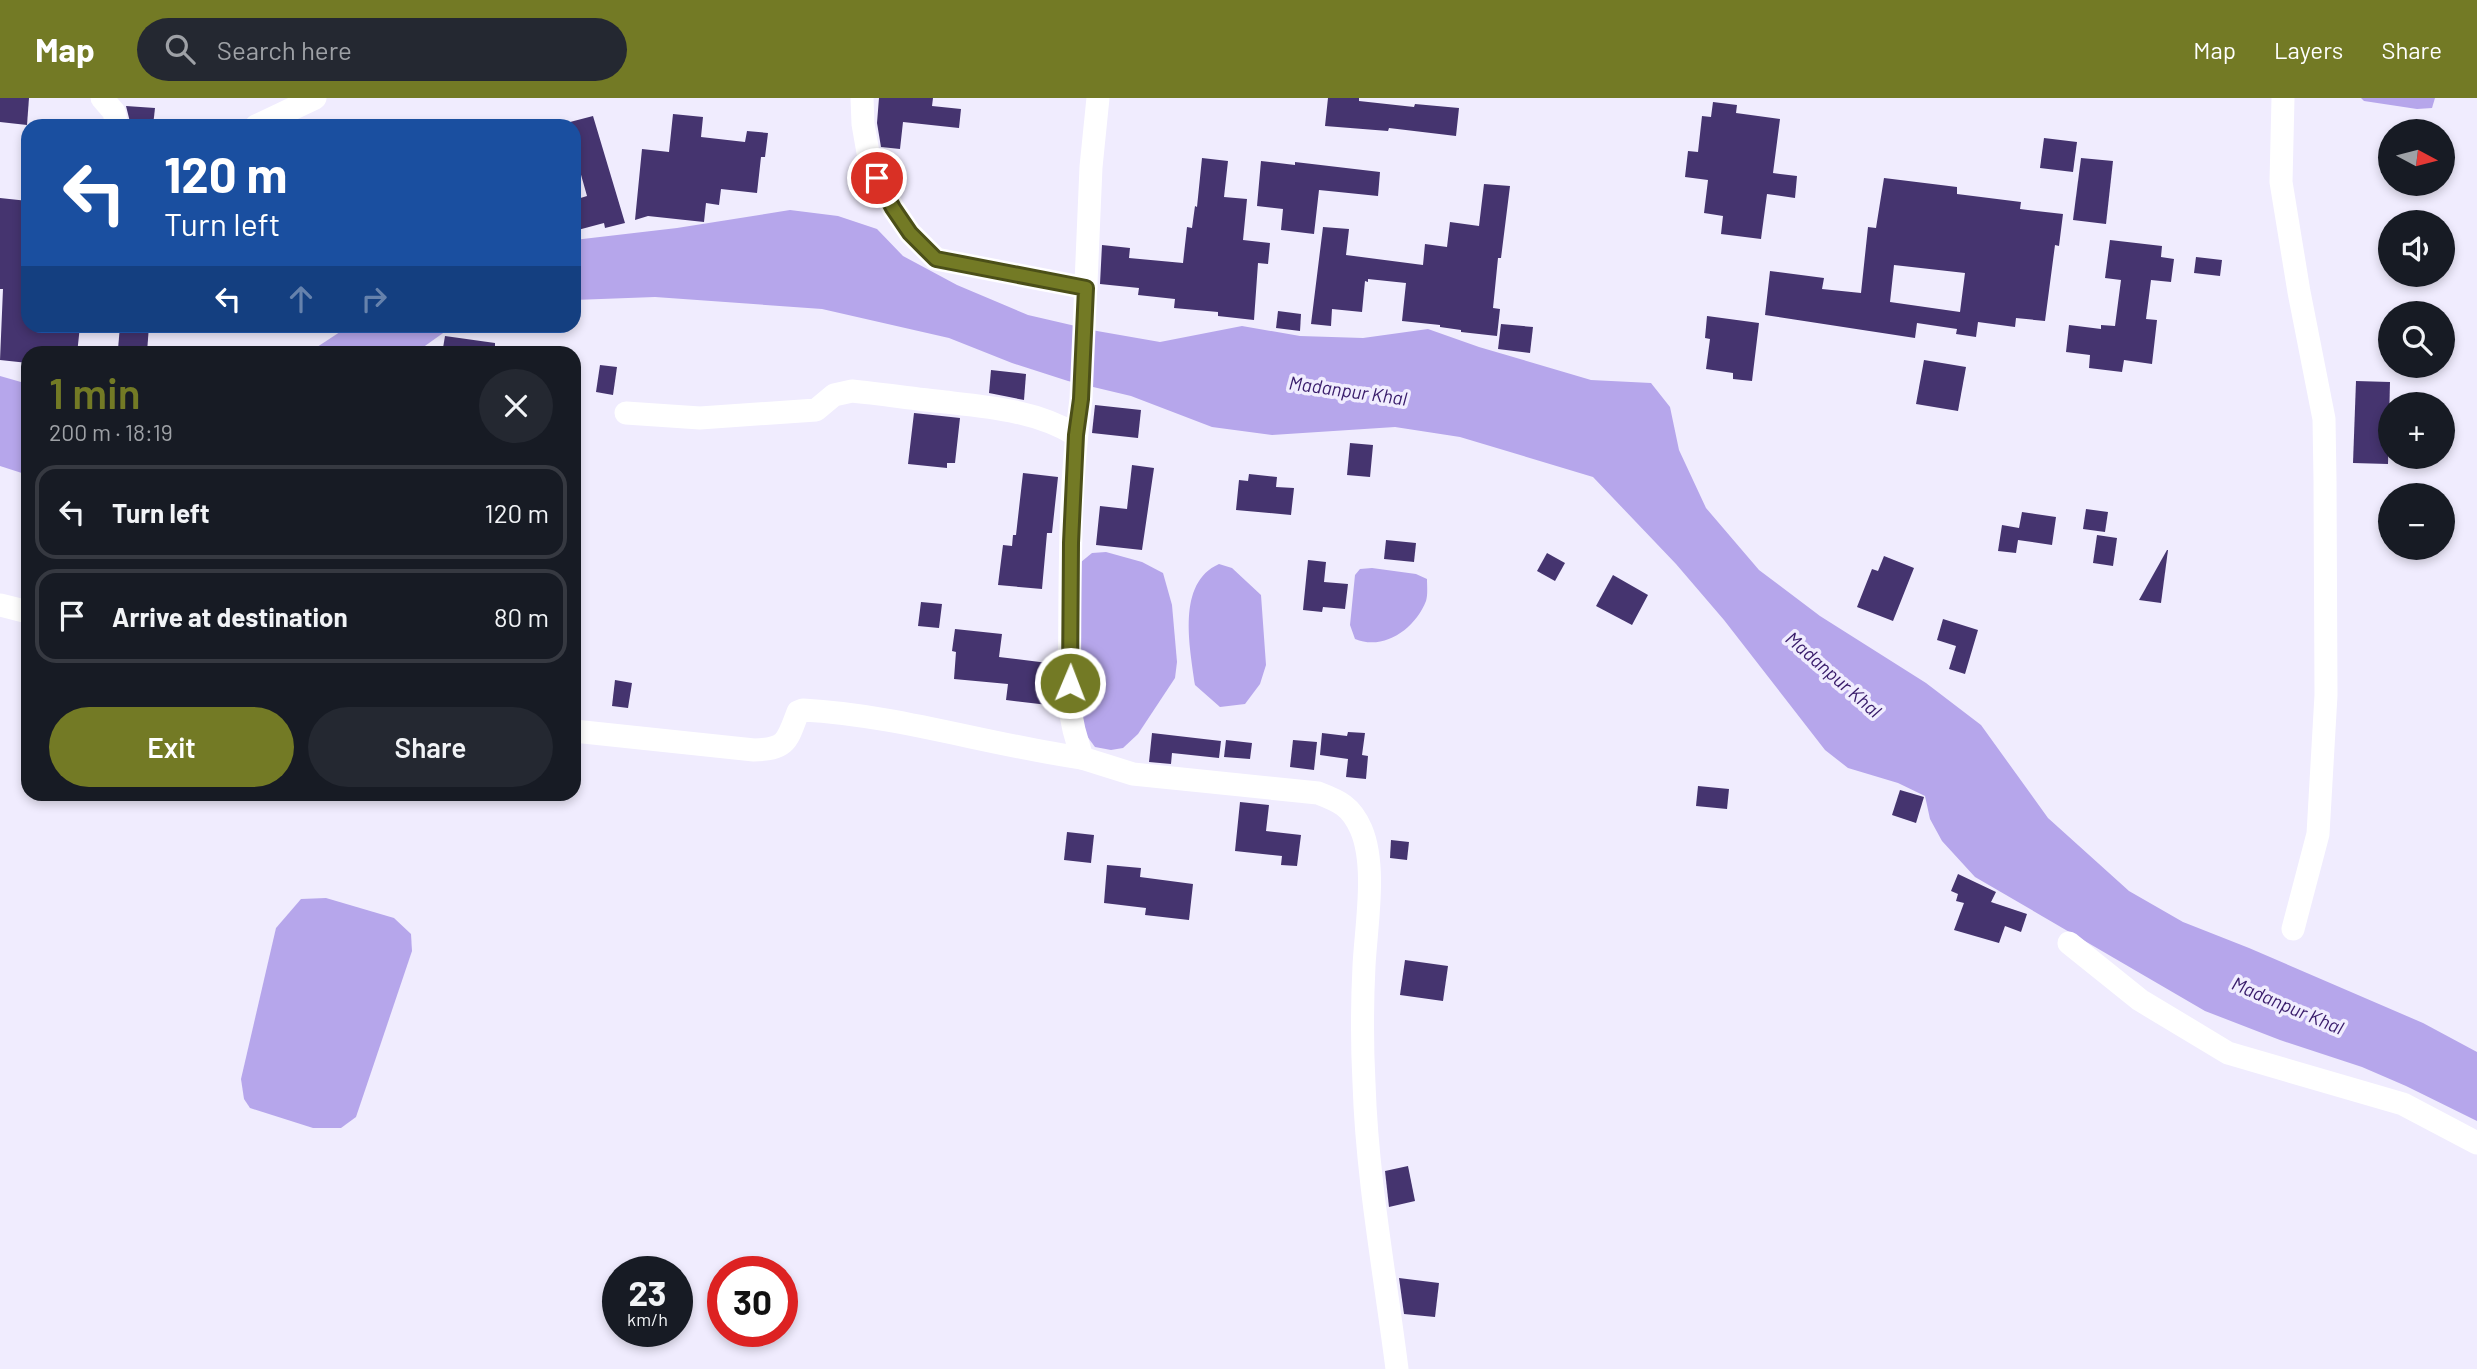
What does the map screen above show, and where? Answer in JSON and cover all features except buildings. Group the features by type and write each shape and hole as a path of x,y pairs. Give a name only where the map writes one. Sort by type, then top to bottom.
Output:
{"street":[{"path":"102,98 114,112 116,119"},
{"path":"271,119 315,98"},
{"path":"862,98 863,124 870,164 910,233 936,259 1086,288"},
{"path":"1082,758 1069,705 1071,543 1076,435 1081,399 1091,167 1098,98"},
{"path":"2283,98 2281,182 2324,419 2325,480 2326,695 2318,834 2293,929"},
{"path":"626,413 700,418 816,410 834,395 852,391 979,405 1031,415 1057,424 1076,435"},
{"path":"0,605 21,610"},
{"path":"581,732 775,750 785,743 798,712 803,710 953,733 1082,758 1133,774 1318,793 1344,803 1361,829 1369,868 1368,937 1364,964 1363,1080 1366,1144 1397,1369"},
{"path":"2069,943 2140,1000 2228,1052 2403,1104 2477,1143"}],"water":[{"path":"2361,98 2435,98 2432,108 2417,109 2364,101"},
{"name":"Madanpur Khal","path":"790,210 838,216 877,229 903,256 957,285 1028,315 1097,331 1160,342 1242,326 1300,336 1363,338 1428,329 1591,380 1651,383 1670,407 1679,450 1706,508 1759,570 1820,616 1926,683 1981,725 2048,818 2129,891 2183,922 2423,1023 2477,1052 2477,1121 2362,1067 2280,1040 2205,1011 1975,877 1942,841 1930,819 1925,796 1898,783 1848,768 1825,750 1724,620 1676,564 1593,477 1460,437 1395,427 1272,435 1212,427 1131,396 1068,381 1012,363 949,338 822,309 655,297 581,300 581,239 677,228"},
{"path":"338,333 443,333 425,346 319,346"},
{"path":"0,376 21,382 21,473 0,466"},
{"path":"1106,552 1142,562 1163,573 1172,605 1177,662 1175,678 1138,734 1123,748 1111,750 1095,747 1078,724 1081,562 1092,553"},
{"path":"1219,564 1232,568 1261,595 1266,665 1260,684 1245,704 1220,707 1195,685 1189,635 1191,601 1196,586 1205,573"},
{"path":"1360,569 1416,574 1427,579 1427,593 1421,611 1406,628 1387,640 1366,642 1355,639 1350,625 1355,575"},
{"path":"326,898 394,918 411,934 412,951 356,1117 341,1128 313,1128 250,1108 244,1099 241,1079 276,928 301,899"}],"route":[{"path":"877,178 910,233 936,259 1086,288 1071,543 1070,683"}]}
